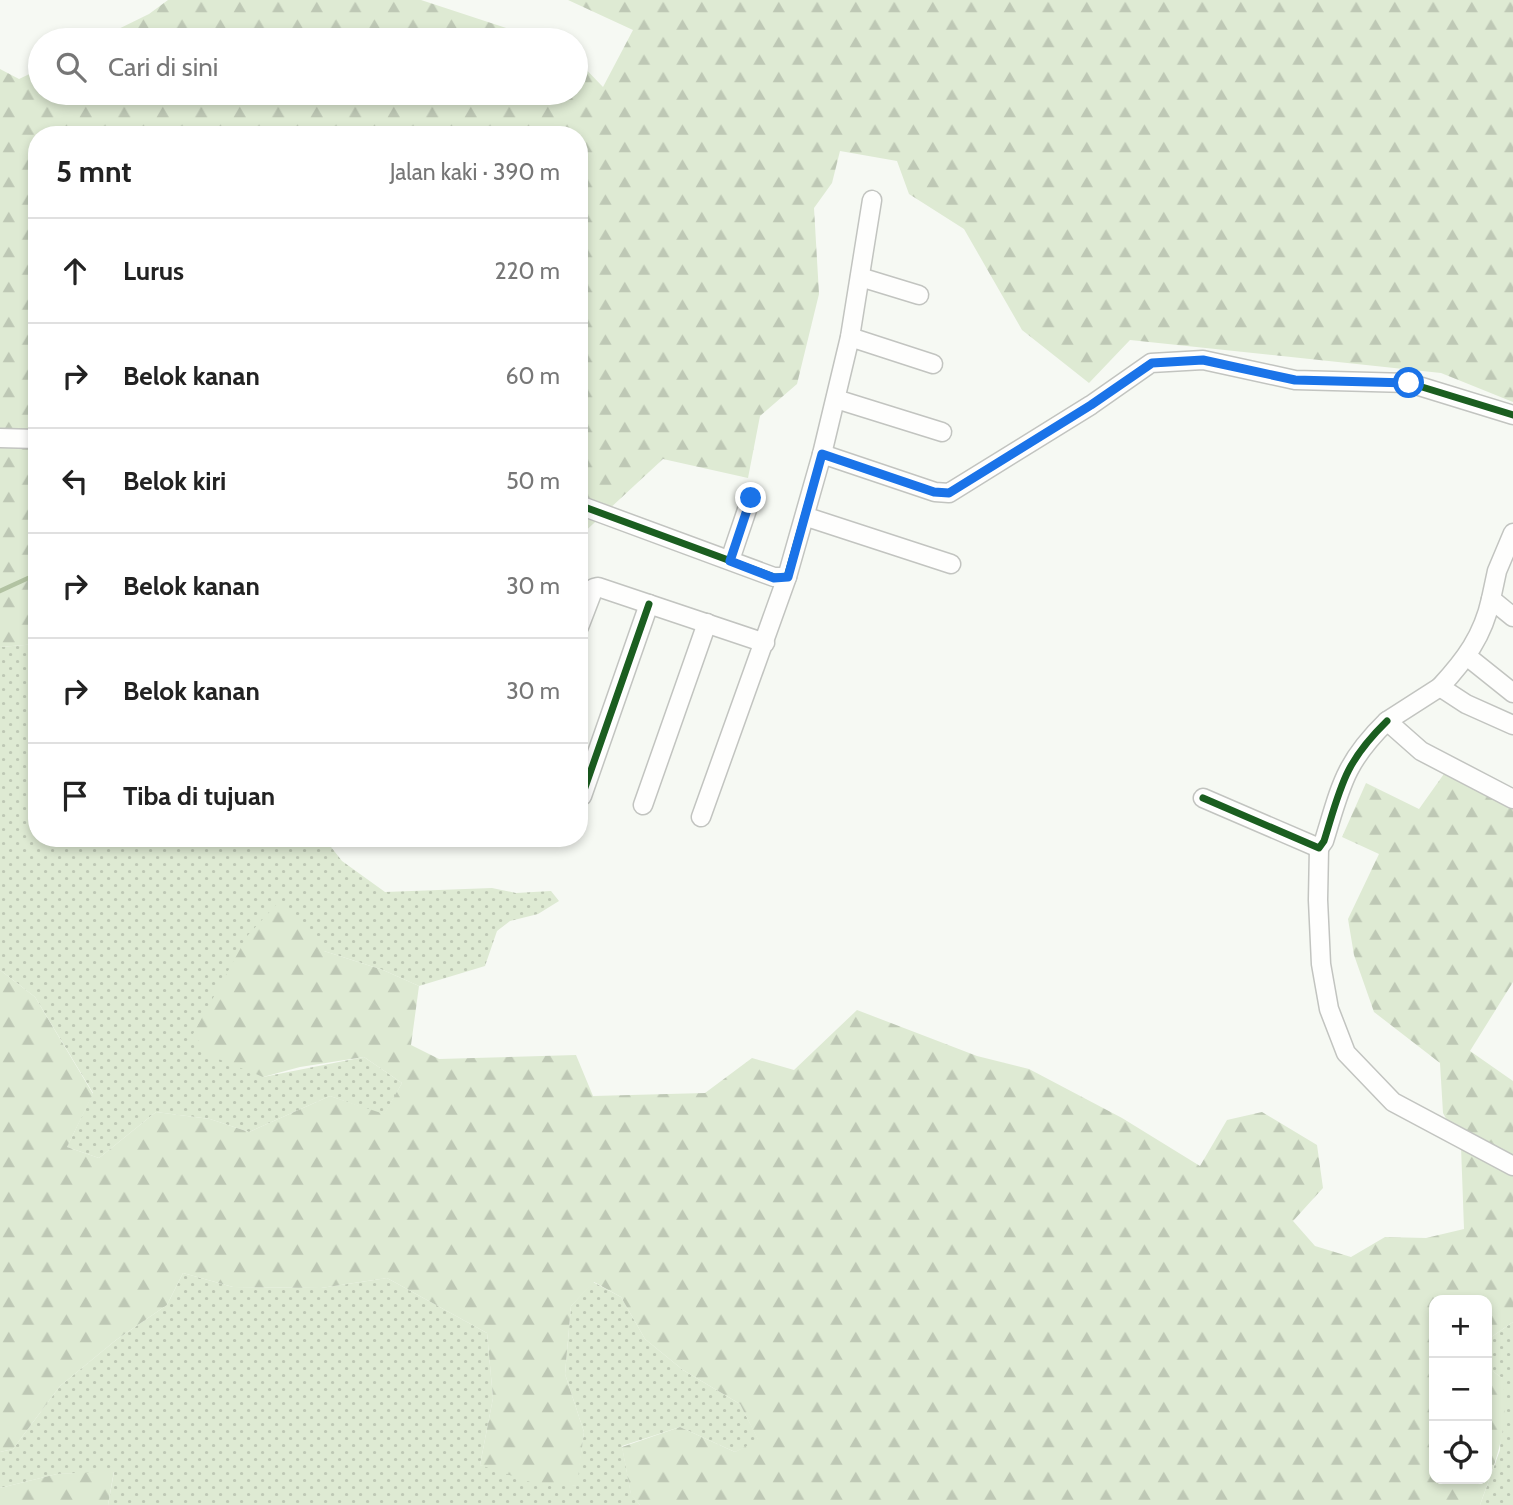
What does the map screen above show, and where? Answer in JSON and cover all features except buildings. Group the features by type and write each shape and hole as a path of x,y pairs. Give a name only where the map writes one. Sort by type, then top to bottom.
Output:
{"street":[{"path":"701,817 765,643 807,517 850,337 872,200"},
{"path":"860,277 919,295"},
{"path":"850,337 933,364"},
{"path":"822,454 934,492 949,493 1091,405 1152,363 1183,359 1295,380 1409,383 1513,415"},
{"path":"836,399 942,432"},
{"path":"0,438 28,439"},
{"path":"730,561 751,498"},
{"path":"588,508 774,578 788,577"},
{"path":"807,517 951,564"},
{"path":"1513,534 1497,571 1487,617 1468,657 1440,687 1387,721 1358,753 1346,772 1324,841 1319,848 1318,900 1321,964 1329,1009 1346,1053 1393,1102 1513,1166"},
{"path":"588,604 594,588 765,643"},
{"path":"1491,599 1513,617"},
{"path":"588,779 649,604"},
{"path":"643,805 707,623"},
{"path":"1468,657 1513,693"},
{"path":"1440,687 1466,704 1513,725"},
{"path":"1387,721 1421,751 1513,799"},
{"path":"1203,798 1319,848"}],"green space":[{"path":"168,0 421,0 506,28 120,28 149,14"},
{"path":"568,0 1513,0 1513,402 1441,373 1130,340 1089,383 1022,330 964,229 909,194 897,161 840,151 832,183 814,208 819,294 797,384 760,416 748,478 663,459 588,529 588,126 28,126 28,645 0,647 0,69 19,79 28,75 28,105 588,105 588,71 603,87 633,30"},
{"path":"28,645 28,847 331,847 342,861 385,892 492,888 516,893 551,891 559,901 538,914 510,921 497,931 485,966 419,986 383,970 324,951 263,1077 364,1057 402,1083 384,1115 330,1096 249,1132 210,1119 156,1112 99,1158 67,1147 93,1093 35,997 0,970 0,647"},
{"path":"1446,771 1513,809 1513,982 1470,1051 1513,1081 1513,1322 1492,1337 1492,1295 1429,1295 1429,1484 1487,1484 1480,1505 640,1505 631,1495 622,1447 680,1427 735,1452 758,1440 740,1404 683,1370 645,1339 621,1297 594,1282 571,1306 565,1374 584,1432 577,1486 536,1484 480,1465 493,1398 487,1333 387,1278 321,1288 233,1287 183,1273 167,1305 116,1340 60,1386 13,1449 0,1452 0,970 35,997 93,1094 67,1147 99,1158 156,1112 210,1119 249,1132 330,1096 384,1114 402,1083 364,1057 300,1067 263,1077 211,1056 193,1034 248,935 277,904 324,951 383,970 419,986 411,1045 439,1059 576,1055 593,1096 705,1093 752,1058 794,1070 857,1010 977,1056 1029,1069 1122,1118 1200,1166 1227,1120 1262,1112 1317,1145 1323,1188 1293,1221 1315,1246 1351,1257 1385,1237 1426,1238 1464,1229 1461,1146 1443,1113 1440,1063 1374,1012 1354,955 1348,919 1379,854 1342,837 1366,783 1419,809"},
{"path":"183,1273 233,1287 321,1288 387,1278 487,1333 493,1398 480,1465 576,1486 584,1432 565,1374 571,1306 593,1282 621,1297 645,1339 683,1370 740,1404 759,1441 735,1452 680,1427 622,1446 631,1494 640,1505 108,1505 114,1472 57,1474 0,1488 0,1452 13,1449 60,1386 116,1340 167,1305"},
{"path":"1513,1322 1513,1505 1480,1505 1488,1484 1492,1484 1492,1472 1500,1450 1502,1378 1492,1371 1492,1337"},
{"path":"1492,1371 1502,1378 1505,1412 1492,1470"},
{"path":"114,1471 108,1505 0,1505 0,1488 57,1474"}],"waterway":[{"path":"0,591 28,578"}],"cycle path":[{"path":"588,508 774,577 787,577 822,454 935,492 949,493 1091,405 1151,363 1203,360 1295,380 1409,383 1513,415"},
{"path":"588,779 649,604"},
{"path":"1203,798 1319,848 1324,841 1346,776 1361,750 1387,721"}],"route":[{"path":"751,498 730,561 774,578 788,577 807,517 822,454 934,492 949,493 1011,452 1091,405 1152,363 1183,359 1203,360 1295,380 1409,383"}]}
